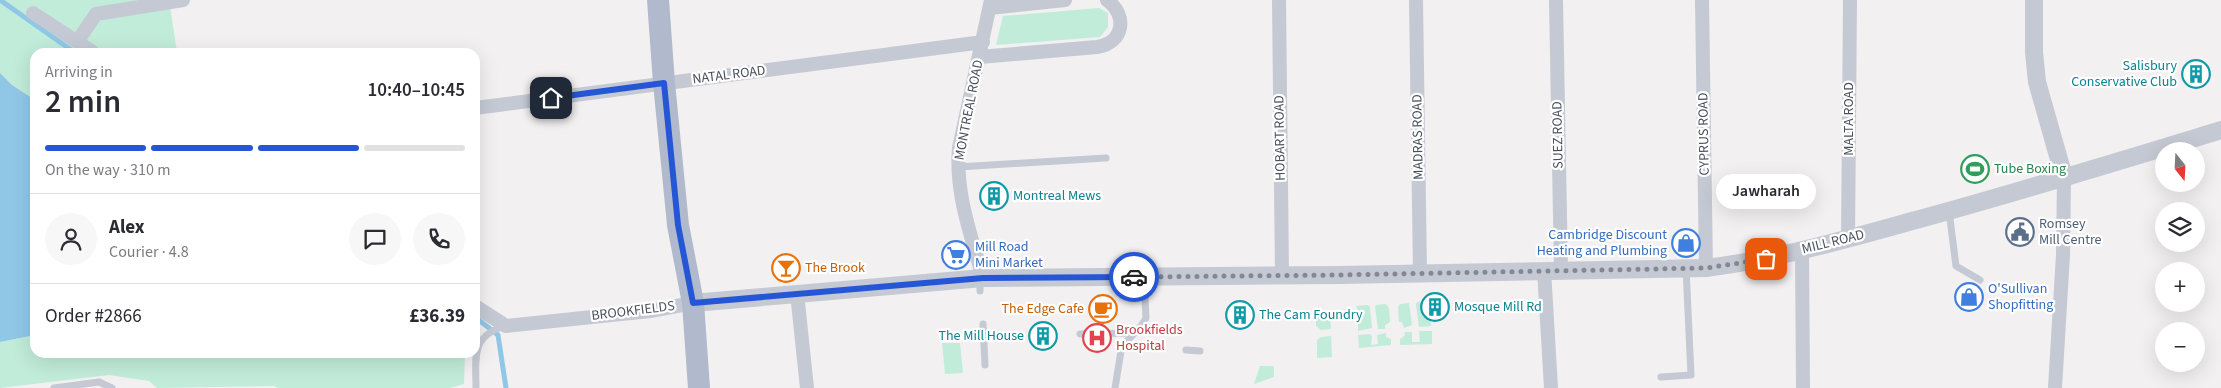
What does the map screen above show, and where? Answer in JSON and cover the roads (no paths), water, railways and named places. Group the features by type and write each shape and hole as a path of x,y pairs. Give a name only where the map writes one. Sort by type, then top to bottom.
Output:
{"main road":[{"path":"658,0 678,225 693,303 699,388"}],"street":[{"path":"78,42 96,14 183,0"},
{"path":"991,4 1065,0"},
{"path":"979,57 1097,47 1111,43 1116,39 1120,22 1119,12 1115,5 1107,0"},
{"name":"HOBART ROAD","path":"1279,0 1282,276"},
{"name":"MADRAS ROAD","path":"1416,0 1420,274"},
{"name":"SUEZ ROAD","path":"1551,388 1556,0"},
{"name":"CYPRUS ROAD","path":"1702,0 1706,268"},
{"name":"MALTA ROAD","path":"1848,239 1850,0"},
{"path":"2034,0 2034,52 2037,82 2064,177 2056,388"},
{"name":"MONTREAL ROAD","path":"981,282 963,207 957,167 959,148 991,4"},
{"path":"33,13 87,48"},
{"name":"NATAL ROAD","path":"480,107 982,42"},
{"name":"MILL ROAD","path":"981,282 1144,277 1706,268 1748,263 1848,239 1949,211 2221,130"},
{"path":"1802,250 1803,388"},
{"name":"BROOKFIELDS","path":"498,324 650,310 693,303 797,293 981,282"},
{"path":"797,293 807,388"},
{"path":"480,310 498,324"}],"lane":[{"path":"957,167 1106,158"},
{"path":"1949,211 1956,266 1980,280"},
{"path":"1661,377 1691,375 1686,268"},
{"path":"1116,388 1121,351 1146,318 1144,277"},
{"path":"480,344 486,335 498,324"},
{"path":"983,324 985,365"},
{"path":"1080,334 1133,333"},
{"path":"1186,350 1200,351"},
{"path":"476,358 476,388"},
{"path":"54,388 99,382 112,388"}],"water":[{"path":"0,73 12,85 30,97 30,336 0,342"}],"waterway":[{"path":"0,0 68,48"},
{"path":"480,321 498,335 506,388"}],"place":[{"name":"Salisbury Conservative Club","path":"2196,74"},
{"name":"Tube Boxing","path":"1975,169"},
{"name":"Montreal Mews","path":"994,196"},
{"name":"Romsey Mill Centre","path":"2020,232"},
{"name":"Cambridge Discount Heating and Plumbing","path":"1686,243"},
{"name":"Mill Road Mini Market","path":"956,255"},
{"name":"Jawharah","path":"1766,259"},
{"name":"The Brook","path":"786,268"},
{"name":"O'Sullivan Shopfitting","path":"1969,297"},
{"name":"Mosque Mill Rd","path":"1435,307"},
{"name":"The Edge Cafe","path":"1103,309"},
{"name":"The Cam Foundry","path":"1240,315"},
{"name":"The Mill House","path":"1043,336"},
{"name":"Brookfields Hospital","path":"1097,338"}]}
